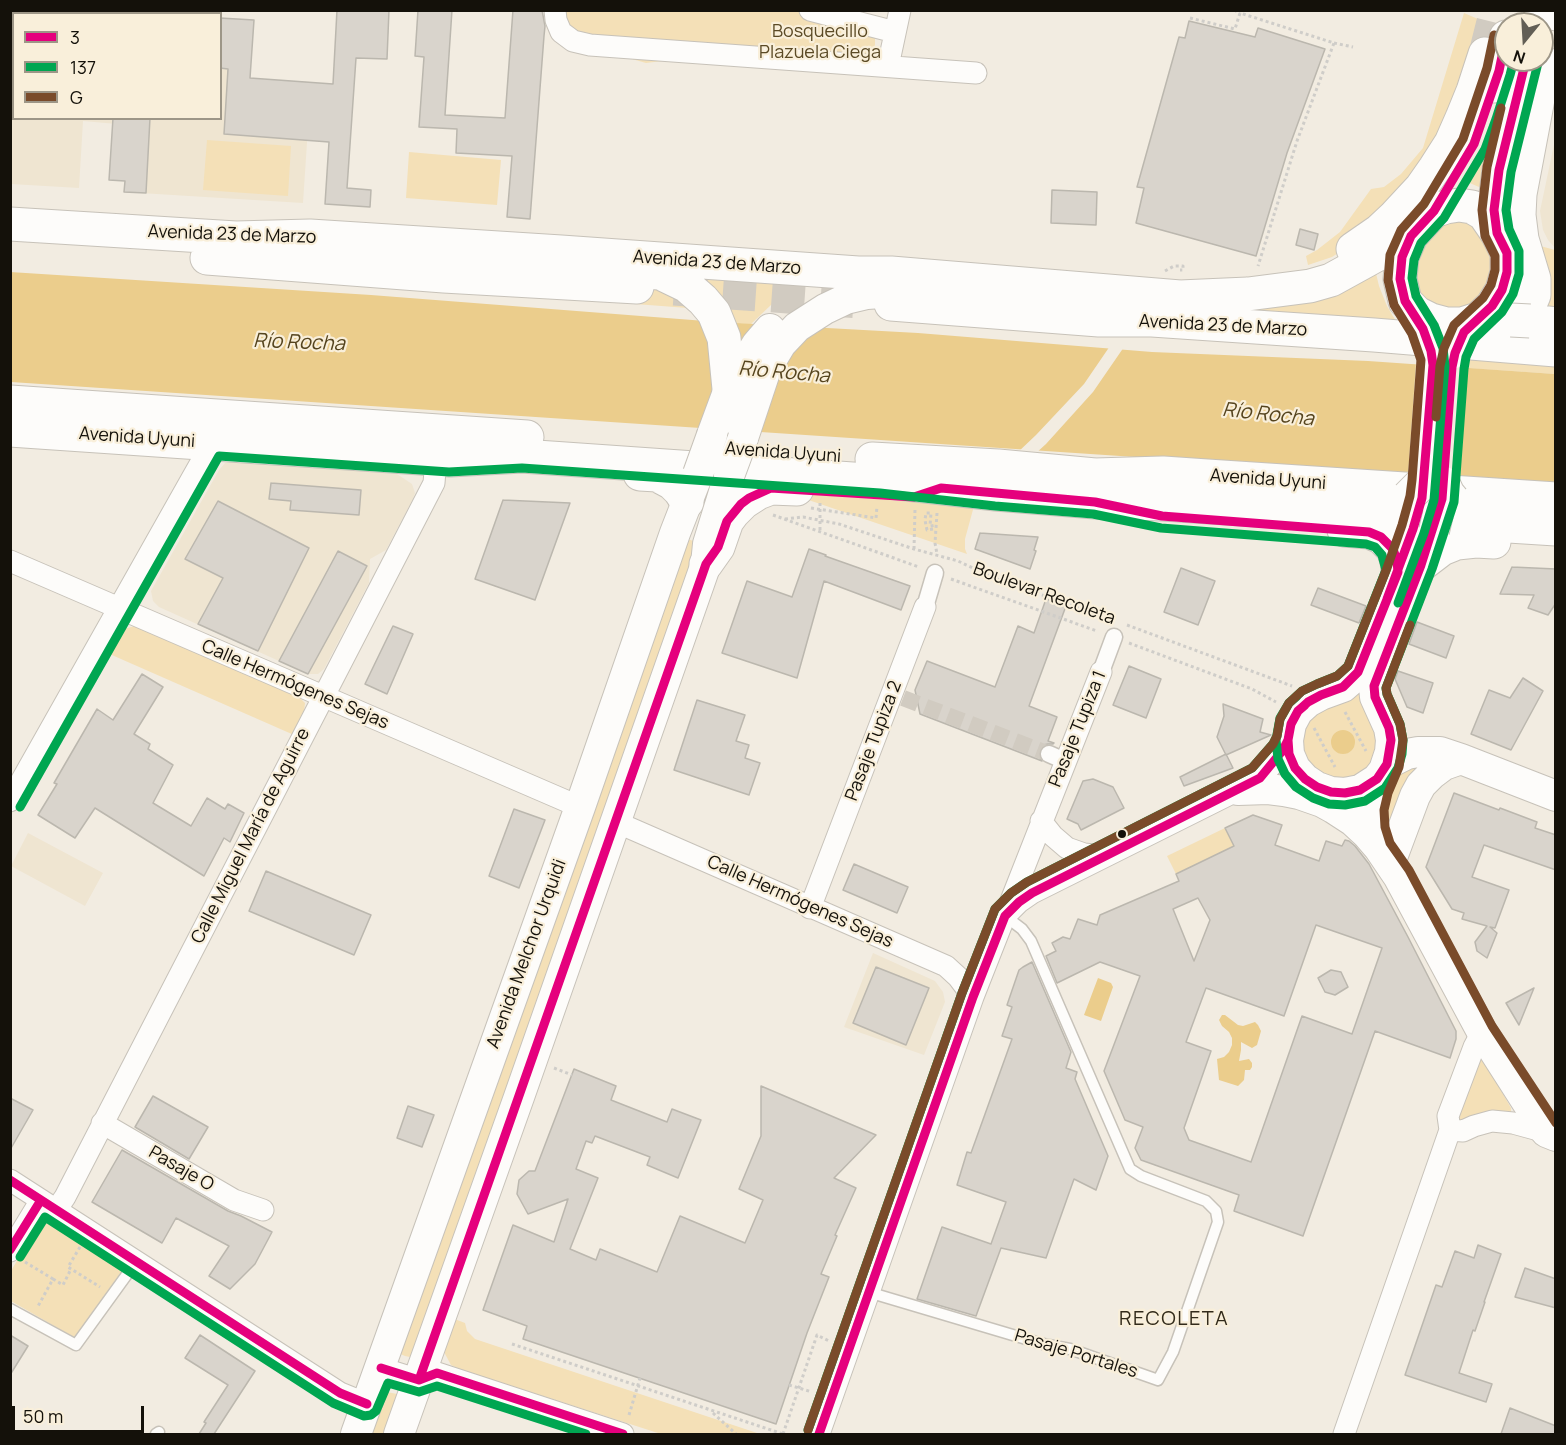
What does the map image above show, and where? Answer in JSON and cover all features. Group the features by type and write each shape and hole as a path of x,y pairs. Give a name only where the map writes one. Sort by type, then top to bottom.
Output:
{"main road":[{"path":"1539,11 1556,14"},
{"path":"1281,289 1335,262 1362,243 1395,216 1421,188 1451,143 1473,91 1494,50"},
{"path":"1474,341 1462,324 1446,324 1431,320 1417,312 1405,301 1400,279 1402,257 1411,236 1434,211 1474,144 1498,72"},
{"path":"1497,233 1494,210 1499,170 1523,72"},
{"path":"1405,301 1474,341 1514,329 1525,316 1534,295 1534,279 1522,239 1519,215 1520,194 1543,72"},
{"path":"1367,675 1410,568 1433,497 1474,341 1502,290 1507,272 1506,253 1497,233 1484,214 1472,207 1459,205 1434,211"},
{"name":"Avenida 23 de Marzo","path":"10,224 236,238 310,236 858,273 891,273 1180,297 1248,294 1310,286 1331,280 1411,236"},
{"name":"Avenida 23 de Marzo","path":"10,245 444,276 637,287"},
{"path":"241,260 299,251 660,273 687,286 714,313 724,338 729,388"},
{"path":"399,1434 616,822 766,369 781,344 785,326 796,307 820,290 858,273"},
{"path":"785,326 846,299 867,294 896,292 1099,309 1152,320"},
{"name":"Avenida 23 de Marzo","path":"891,304 1099,320 1152,320 1474,341 1556,350"},
{"name":"Avenida Melchor Urquidi","path":"356,1434 729,388 757,344 785,326"},
{"name":"Avenida Uyuni","path":"10,402 452,433 998,466 1163,504 1556,529"},
{"name":"Avenida Uyuni","path":"10,430 443,459 522,456 881,481 931,499 1095,489 1163,473 1556,499"},
{"path":"443,459 500,466 657,475 672,483 680,491 693,488"},
{"path":"1095,489 1164,486 1399,502 1416,491 1433,497 1448,494 1453,500 1463,504 1491,509 1556,512"},
{"path":"703,554 718,547 727,521 736,509 749,498 771,488 931,499"},
{"path":"1095,489 1162,516 1369,532 1381,537 1393,549 1397,561 1410,568"},
{"path":"1410,568 1457,543 1476,541 1556,544"},
{"path":"1367,675 1374,686 1375,697 1389,728 1390,752 1379,762 1377,779 1360,790 1346,793 1331,792 1317,787 1305,779 1289,754 1288,740 1291,724 1298,711 1308,702 1343,687 1351,680 1367,675"},
{"path":"1379,762 1418,752 1440,752 1556,796"},
{"path":"1384,856 1421,785 1444,765 1461,759"},
{"path":"1379,762 1372,809 1373,829 1384,856 1482,1032 1551,1134"},
{"path":"1238,790 1284,791 1316,800 1353,821 1367,834 1384,856"}],"street":[{"path":"555,10 561,32 573,41 590,45 976,74"},
{"path":"810,10 895,33"},
{"path":"888,66 900,10"},
{"path":"10,801 213,443"},
{"name":"Calle Miguel María de Aguirre","path":"17,1257 49,1205 64,1197 434,483 443,459"},
{"name":"Calle Hermógenes Sejas","path":"10,561 580,807"},
{"name":"Pasaje Tupiza 2","path":"810,908 897,697 935,573"},
{"name":"Pasaje Tupiza 1","path":"819,1434 973,997 1041,821 1057,757 1101,672 1114,637"},
{"path":"1005,916 1032,893 1260,778 1277,759 1288,740"},
{"path":"1041,821 1067,848 1084,854 1103,856"},
{"name":"Calle Hermógenes Sejas","path":"616,822 946,966 958,977 973,997"},
{"path":"1344,1434 1450,1130 1448,1116 1482,1032"},
{"path":"1450,1130 1463,1131 1492,1121 1513,1123 1551,1134"},
{"name":"Pasaje O","path":"102,1123 234,1200 263,1210"},
{"path":"10,1180 340,1394 367,1404"},
{"path":"381,1368 419,1380 437,1373 625,1427"}],"lane":[{"name":"Pasaje Portales","path":"868,1292 1043,1344 1070,1349 1158,1380 1173,1352 1218,1222 1216,1211 1206,1201 1141,1176 1130,1169 1031,941 1022,929 1005,916"},
{"path":"10,1309 76,1345 136,1262"}],"path":[{"path":"1234,10 1334,43 1353,47"},
{"path":"1190,18 1235,29 1240,13"},
{"path":"1258,266 1299,135 1334,43"},
{"path":"1299,135 1304,137"},
{"path":"1164,272 1174,268"},
{"path":"1433,497 1474,341"},
{"path":"820,498 820,532"},
{"path":"931,499 938,555"},
{"path":"915,549 931,499"},
{"path":"805,507 876,518 877,502"},
{"name":"Boulevar Recoleta","path":"775,510 765,512 935,573"},
{"path":"926,513 931,513 930,526 935,527 927,530 926,513"},
{"name":"Boulevar Recoleta","path":"783,519 803,517 839,524 958,561 992,577 1121,622 1301,690"},
{"path":"1342,705 1379,762"},
{"path":"1311,721 1336,770"},
{"path":"549,1066 572,1075"},
{"path":"82,1244 68,1267 112,1295"},
{"path":"17,1257 63,1285 72,1269"},
{"path":"30,1320 52,1279"},
{"path":"512,1344 783,1434 817,1335 829,1341"},
{"path":"625,1427 640,1378"},
{"path":"789,1385 812,1392"},
{"path":"710,1410 735,1434"}],"shaded area":[{"path":"10,11 204,11 12,12 12,120 222,120 222,18 254,20 250,78 311,82 303,203 124,192 128,125 83,121 79,188 11,184"},
{"path":"1555,140 1555,248 1543,230 1540,211"},
{"path":"233,461 397,474 412,484 415,493 413,499 386,550 370,559 369,583 324,669 318,674 308,674 159,607 153,601 151,591 219,470 225,463"},
{"path":"28,833 103,873 85,906 11,866"},
{"path":"873,953 935,981 943,992 945,1002 924,1055 844,1027"}],"green space":[{"name":"Bosquecillo Plazuela Ciega","path":"558,10 804,11 875,38 875,45 871,53 866,55 646,63 632,59 598,42 571,34"},
{"path":"1464,13 1478,19 1482,25 1476,47 1437,146 1357,241 1332,257 1308,265 1306,256 1340,232 1371,189 1384,187 1401,174 1423,148"},
{"path":"1508,72 1486,190 1465,181 1489,131"},
{"path":"207,140 291,146 288,196 203,190"},
{"path":"409,152 501,160 497,205 406,198"},
{"path":"1470,218 1495,250 1485,295 1465,309 1433,310 1411,283 1413,264 1436,224"},
{"path":"1533,244 1555,250 1555,316 1534,313"},
{"path":"1374,265 1379,286 1397,323 1151,307"},
{"path":"683,275 806,280 771,305 751,324 728,323"},
{"path":"637,277 701,309 635,304"},
{"path":"1469,354 1555,361 1555,374 1467,368"},
{"path":"788,493 974,506 965,539 967,554"},
{"path":"684,538 700,543 415,1358 405,1356 398,1353"},
{"path":"135,626 300,698 305,703 304,712 294,735 105,652 120,630"},
{"path":"1359,685 1381,732 1374,766 1345,783 1313,770 1302,750 1302,738 1308,720"},
{"path":"1428,760 1390,835 1382,813 1396,777 1401,770"},
{"path":"1225,828 1234,846 1176,874 1167,856"},
{"path":"1477,1059 1483,1059 1511,1108 1511,1112 1508,1115 1461,1125 1456,1120"},
{"path":"44,1220 52,1220 125,1267 75,1338 11,1301 11,1271 37,1226"},
{"path":"452,1318 465,1323 467,1331 475,1339 760,1434 661,1434 462,1370 451,1365 444,1352"},
{"path":"387,1392 397,1394 399,1398 387,1434 368,1434"}],"water":[{"name":"Río Rocha","path":"10,272 371,295 718,322 918,333 1152,352 1368,361 1555,374 1555,485 11,382"},
{"path":"1343,730 1348,731 1354,737 1354,747 1348,753 1343,754 1338,753 1332,747 1331,742 1332,737 1338,731"},
{"path":"1098,978 1111,983 1113,987 1101,1021 1084,1015"},
{"path":"1222,1015 1238,1025 1243,1026 1255,1022 1261,1031 1257,1045 1252,1048 1241,1042 1239,1061 1249,1059 1252,1067 1250,1070 1245,1070 1244,1080 1238,1086 1219,1080 1217,1059 1224,1057 1232,1045 1229,1032 1219,1020"}],"pier":[{"path":"1110,346 1124,347 1093,392 1035,454 1017,453 1084,384"},
{"path":"1416,364 1467,368 1460,478 1408,475"}],"building":[{"path":"337,10 389,10 387,59 356,58 347,188 371,190 370,207 325,204 329,142 224,134 228,69 222,68 222,18 254,20 250,78 333,84"},
{"path":"418,10 452,10 445,115 505,118 513,10 542,10 545,26 530,219 507,217 512,156 456,153 457,129 419,127 424,57 415,56"},
{"path":"1189,21 1255,37 1258,28 1325,49 1287,153 1256,256 1136,223 1144,188 1137,187 1179,37 1185,38"},
{"path":"113,120 150,120 146,193 124,192 125,181 109,180"},
{"path":"1052,190 1097,192 1096,225 1051,223"},
{"path":"1300,229 1318,234 1314,250 1296,245"},
{"path":"271,483 361,490 359,515 290,510 291,501 269,499"},
{"path":"503,500 570,503 535,600 475,579"},
{"path":"218,501 309,548 258,651 198,624 223,578 185,559"},
{"path":"980,533 1038,537 1030,569 975,549"},
{"path":"809,549 910,586 901,610 824,581 797,678 722,653 747,581 792,597"},
{"path":"338,551 367,566 308,674 279,661"},
{"path":"1512,567 1556,569 1556,603 1548,615 1528,608 1534,595 1500,594"},
{"path":"1181,568 1215,581 1198,625 1164,612"},
{"path":"1318,588 1366,606 1359,623 1311,605"},
{"path":"1046,599 1066,606 1029,706 1057,717 1048,741 1054,743 1043,745 1039,750 1042,761 920,714 915,690 927,661 995,687 1018,626 1034,633"},
{"path":"1417,622 1454,636 1446,658 1409,644"},
{"path":"393,626 413,634 387,694 365,684"},
{"path":"1129,666 1161,679 1146,718 1113,705"},
{"path":"1398,671 1433,683 1423,713 1407,707 1395,679"},
{"path":"142,674 163,687 134,734 150,744 148,749 173,765 153,803 191,826 207,798 225,809 228,804 244,813 230,842 224,838 204,876 95,808 75,838 38,815 97,709 113,720"},
{"path":"1523,678 1543,691 1511,750 1471,734 1489,690 1510,698"},
{"path":"697,700 745,715 736,741 749,745 745,758 760,763 749,795 674,770"},
{"path":"1223,704 1263,719 1260,732 1271,735 1226,755 1217,737 1224,716"},
{"path":"1226,754 1233,768 1184,786 1180,777"},
{"path":"1093,779 1113,787 1124,808 1081,830 1078,824 1067,819 1083,781"},
{"path":"1454,793 1537,822 1535,828 1556,835 1556,870 1484,845 1472,877 1509,890 1495,928 1490,927 1497,933 1487,958 1477,951 1475,942 1487,926 1462,919 1464,913 1452,909 1426,867"},
{"path":"514,809 545,820 519,888 489,876"},
{"path":"1253,815 1282,825 1275,845 1319,861 1326,841 1342,846 1345,840 1355,846 1369,864 1456,1031 1450,1058 1375,1031 1303,1236 1234,1211 1239,1195 1141,1160 1135,1148 1143,1127 1125,1120 1104,1071 1140,976 1100,962 1057,983 1046,956 1056,951 1052,943 1063,937 1070,939 1078,919 1097,925 1100,915 1179,881 1176,874 1234,846 1225,828","holes":["1198,898 1210,920 1194,961 1173,909","1316,925 1382,948 1352,1034 1302,1016 1251,1162 1189,1140 1184,1128 1211,1051 1186,1042 1206,988 1284,1016"]},
{"path":"854,864 908,887 897,913 843,890"},
{"path":"266,871 371,915 354,955 249,911"},
{"path":"1032,962 1071,1052 1066,1068 1077,1072 1075,1079 1108,1156 1096,1190 1074,1179 1046,1258 1001,1248 976,1316 917,1299 942,1227 991,1244 1006,1202 957,1185 967,1152 971,1153 1012,1039 1002,1036 1012,1007 1007,1005 1019,970"},
{"path":"876,967 929,988 906,1045 853,1023"},
{"path":"1331,970 1341,972 1348,987 1335,995 1325,992 1318,978"},
{"path":"1534,988 1519,1025 1506,1003"},
{"path":"574,1069 616,1086 611,1100 667,1122 672,1109 701,1120 678,1178 647,1165 650,1157 595,1136 592,1143 586,1141 576,1169 598,1178 570,1249 596,1260 600,1249 657,1272 680,1216 745,1243 763,1200 739,1189 761,1136 761,1086 876,1135 834,1178 856,1188 821,1274 829,1277 776,1424 523,1339 527,1326 483,1310 513,1225 554,1242 568,1199 528,1214 517,1194 519,1180 529,1171 535,1171"},
{"path":"153,1096 208,1127 189,1159 135,1127"},
{"path":"10,1098 33,1110 10,1150"},
{"path":"408,1106 434,1115 422,1147 397,1138"},
{"path":"122,1150 228,1211 272,1232 255,1264 230,1289 209,1276 229,1246 176,1218 162,1243 92,1202"},
{"path":"1478,1245 1501,1254 1459,1373 1492,1384 1486,1402 1405,1375 1436,1285 1442,1287 1455,1251 1474,1258"},
{"path":"1525,1268 1556,1279 1556,1308 1515,1297"},
{"path":"10,1335 28,1346 10,1375"},
{"path":"200,1335 255,1371 214,1434 199,1434 206,1423 204,1422 228,1385 185,1358"},
{"path":"1510,1408 1556,1426 1556,1434 1501,1434"}],"tunnel":[{"path":"1485,54 1496,10"},
{"path":"674,289 859,302"},
{"path":"903,698 1049,754"}],"transit line":[{"name":"G","path":"808,1430 962,993 995,909 1011,893 1027,882 1252,768 1273,744 1280,719 1289,703 1302,691 1337,676 1348,666 1402,525 1412,480 1421,360 1412,334 1394,305 1388,280 1390,255 1401,230 1424,204 1463,139 1487,68 1494,35"},
{"name":"3","path":"1387,599 1422,498 1433,365 1431,351 1423,329 1405,301 1400,279 1402,257 1411,236 1434,211 1474,144 1499,72"},
{"name":"137","path":"1398,603 1434,500 1445,366 1443,348 1434,325 1416,296 1412,278 1414,260 1421,243 1444,218 1485,149 1511,72"},
{"name":"3","path":"1305,705 1298,711 1291,724 1288,740 1289,754 1295,768 1305,779 1331,792 1345,793 1360,790 1377,779 1387,764 1391,740 1389,728 1375,697 1374,686 1421,565 1442,499 1455,353 1464,332 1492,306 1502,290 1507,272 1507,253 1497,233 1494,210 1499,170 1523,72"},
{"name":"137","path":"1297,696 1289,703 1280,718 1276,740 1278,759 1285,774 1296,787 1313,798 1329,804 1345,805 1365,801 1385,788 1398,768 1403,740 1400,724 1386,688 1432,569 1454,502 1466,357 1474,339 1502,312 1513,294 1519,274 1519,251 1509,229 1506,210 1511,172 1536,72"},
{"name":"G","path":"1436,417 1440,366 1444,348 1454,325 1483,298 1491,285 1495,270 1495,256 1485,236 1482,210 1487,167 1501,108"},
{"name":"137","path":"20,807 219,456 449,472 522,468 880,493 1093,514 1161,528 1366,544 1375,547 1382,555 1386,570 1348,666 1337,676 1302,691 1289,703 1280,719 1273,744 1252,768 1027,882 1011,893 995,909 962,993 808,1430"},
{"name":"3","path":"419,1380 706,564 718,547 727,521 741,504 771,488 914,497 941,488 1095,502 1162,516 1369,532 1381,537 1393,549 1398,572 1358,672 1343,687 1321,695 1298,711 1291,724 1288,740 1283,750 1260,778 1032,893 1005,916 973,997 819,1434"},
{"name":"G","path":"1410,625 1386,688 1400,724 1403,740 1399,767 1388,793 1384,810 1385,827 1390,843 1409,870 1492,1026 1556,1123"},
{"name":"3","path":"10,1180 340,1393 367,1404"},
{"name":"3","path":"10,1250 41,1200"},
{"name":"137","path":"20,1257 45,1217 333,1403 364,1416 376,1411 388,1383 419,1392 437,1386 586,1434"},
{"name":"3","path":"381,1368 419,1380 437,1373 623,1434"}],"district":[{"name":"RECOLETA","path":"1174,1319"}]}
